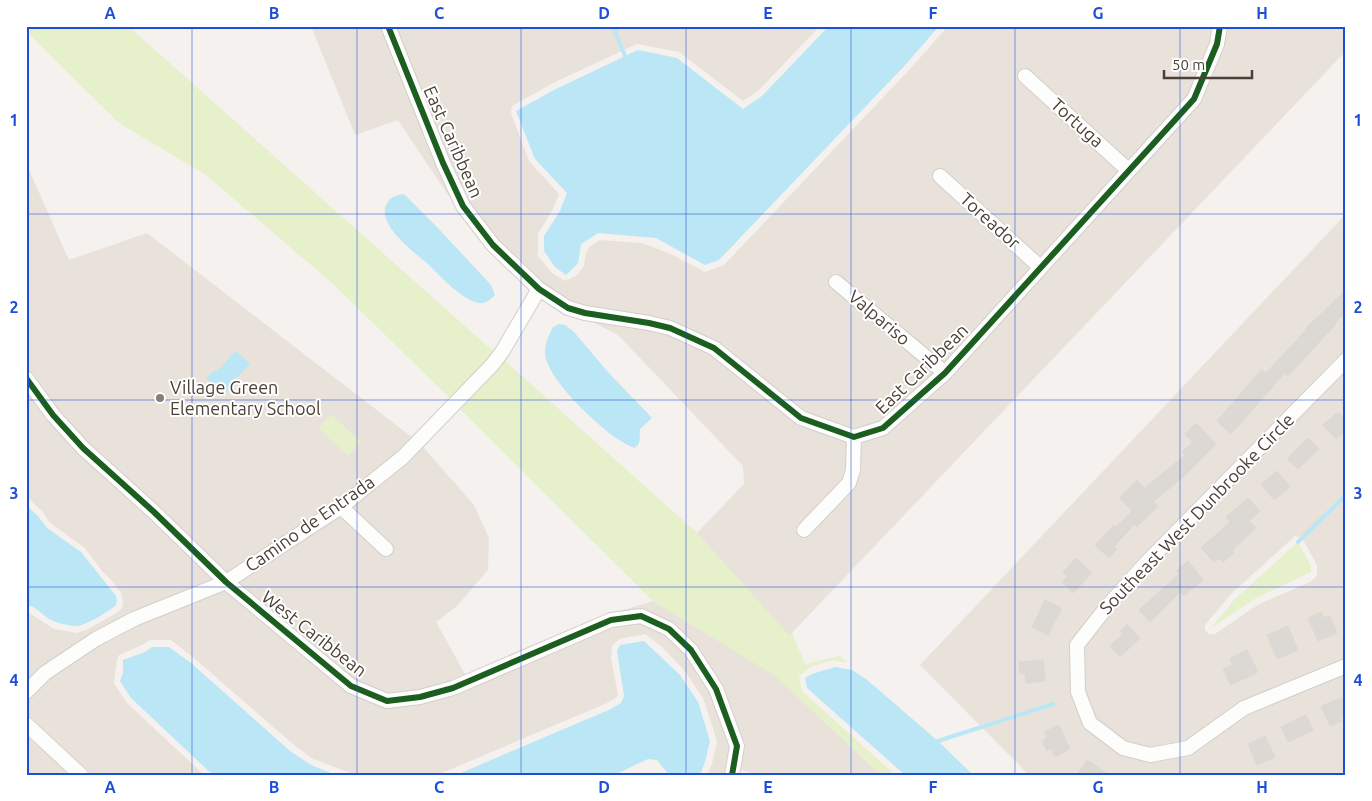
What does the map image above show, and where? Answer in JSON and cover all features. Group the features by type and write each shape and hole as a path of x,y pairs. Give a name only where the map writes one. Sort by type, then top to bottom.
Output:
{"street":[{"name":"East Caribbean","path":"388,26 443,163 463,206 492,245 539,289 568,308 585,313 670,328 714,348 801,418 854,437 884,428 945,373 1194,99 1218,44 1220,26"},
{"name":"Tortuga","path":"1025,76 1128,170"},
{"name":"Toreador","path":"940,176 1040,267"},
{"name":"Valpariso","path":"836,282 945,373"},
{"name":"Camino de Entrada","path":"26,692 45,674 96,639 134,619 226,582 341,507 403,457 478,381 502,352 539,289"},
{"name":"Southeast West Dunbrooke Circle","path":"1346,360 1146,563 1106,608 1077,645 1078,692 1090,723 1123,748 1150,755 1188,748 1244,708 1346,666"},
{"name":"West Caribbean","path":"26,378 53,415 83,448 154,512 226,582 351,686 387,701 420,698 453,688 610,620 642,616 669,629 691,650 716,689 737,746 733,775"},
{"path":"804,530 849,483 853,470 854,437"},
{"path":"341,507 386,549"},
{"path":"26,724 81,775"}],"shaded area":[{"path":"311,26 382,26 458,210 398,120 355,135"},
{"path":"395,26 820,26 758,91 743,101 679,52 637,44 553,83 512,106 511,113 529,161 559,194 554,207 538,234 537,255 552,273 565,281 576,276 584,266 589,247 600,240 642,243 671,254 705,272 724,265 911,68 948,26 1214,26 1211,41 1188,95 1128,161 1024,67 1017,76 1119,170 1039,258 939,167 931,177 1031,267 944,364 834,273 828,283 935,373 880,422 854,430 803,412 672,322 649,316 586,307 570,302 543,283 497,240 468,203 449,161"},
{"path":"1226,26 1346,26 1346,51 789,636 697,533 744,484 743,466 618,335 589,320 648,329 669,335 712,354 797,424 848,442 847,468 843,479 795,529 804,539 853,487 860,442 888,433 946,382 1198,104"},
{"path":"26,163 69,260 147,233 413,438 399,452 336,502 226,573 87,443 57,411 26,367"},
{"path":"1346,214 1346,350 1142,558 1072,641 1085,725 1149,762 1192,754 1247,714 1346,673 1346,775 1029,775 920,665"},
{"path":"1346,369 1346,659 1241,702 1185,742 1149,748 1125,742 1095,719 1085,691 1083,648 1110,613 1151,568","holes":["1295,536 1302,538 1317,565 1317,575 1315,578 1310,582 1259,604 1215,634 1209,634 1205,630 1205,625 1231,594"]},
{"path":"26,389 150,517 214,579 131,613 93,633 41,668 26,682 26,611 54,629 77,633 115,614 122,608 123,601 121,593 85,548 50,523 42,511 26,496"},
{"path":"423,447 474,505 489,538 488,570 457,606 436,622 466,676 418,691 388,694 354,680 237,583 340,515 387,558 394,549 351,508"},
{"path":"225,589 388,707 422,704 455,695 613,626 641,623 666,635 687,654 711,692 731,746 725,775 707,775 712,764 717,741 703,698 684,670 661,646 645,634 619,639 612,646 611,658 618,695 616,698 434,775 356,775 313,759 171,640 150,640 119,655 114,683 126,702 204,775 90,775 26,715 26,701 49,679 82,655 136,625"},
{"path":"653,601 775,675 881,775 757,775 740,770 722,687 640,609 617,612"},
{"path":"26,732 72,775 26,775"}],"green space":[{"path":"26,26 128,26 494,352 451,399 332,283 206,175 119,123 26,31"},
{"path":"504,360 697,533 789,635 792,633 805,664 840,656 848,663 833,660 810,667 799,676 802,691 895,775 881,775 774,675 654,602 460,409 483,386"},
{"path":"331,414 361,442 348,456 318,428"},
{"path":"1298,542 1311,566 1311,572 1256,598 1211,628 1235,599"}],"water":[{"path":"829,26 939,26 907,63 719,260 705,265 656,238 598,233 581,244 578,263 566,275 555,267 544,251 544,236 560,211 567,193 535,159 516,111 556,89 638,50 677,58 743,109 762,96"},
{"path":"404,194 491,285 495,295 490,300 479,303 466,297 452,287 397,236 390,227 385,210 391,198"},
{"path":"559,324 565,325 574,332 607,371 652,418 640,429 639,442 634,448 616,438 585,412 554,375 548,363 545,350 553,327"},
{"path":"236,351 250,364 230,385 232,387 224,395 206,378 215,370 217,371"},
{"path":"26,505 47,528 81,552 116,596 116,605 102,615 75,626 51,620 36,609 26,605"},
{"path":"644,641 680,675 698,702 710,741 700,775 669,775 657,760 648,759 614,775 456,775 621,703 624,696 617,651 620,645"},
{"path":"152,647 169,647 191,663 290,751 311,765 336,775 213,775 131,698 120,681 123,673 123,660 145,652"},
{"path":"835,667 852,670 866,679 938,741 973,775 905,775 807,688 805,678"}],"building":[{"path":"1346,290 1346,312 1288,376 1285,373 1231,434 1217,421 1262,369 1266,373 1305,329"},
{"path":"1338,412 1346,420 1346,430 1336,439 1323,425"},
{"path":"1196,423 1216,444 1183,477 1153,502 1158,506 1137,527 1135,524 1114,546 1117,549 1109,558 1095,545 1114,525 1116,527 1132,511 1119,498 1137,480 1145,488 1185,455 1182,452 1193,442 1185,434"},
{"path":"1308,438 1319,449 1298,469 1287,459"},
{"path":"1277,471 1290,487 1274,500 1261,484"},
{"path":"1248,498 1260,511 1249,521 1256,528 1232,550 1234,553 1223,562 1219,558 1214,562 1201,548 1230,522 1226,517"},
{"path":"1076,558 1092,573 1073,593 1062,582 1068,576 1063,572"},
{"path":"1188,561 1203,580 1184,596 1180,592 1150,622 1139,610 1179,574 1176,571"},
{"path":"1045,600 1062,608 1048,635 1032,627"},
{"path":"1321,612 1324,618 1330,616 1337,633 1318,641 1308,618"},
{"path":"1127,624 1140,638 1120,657 1110,646 1123,634 1120,631"},
{"path":"1288,626 1298,650 1277,659 1267,635"},
{"path":"1247,650 1258,672 1231,685 1223,669 1233,665 1230,658"},
{"path":"1043,660 1045,681 1026,683 1025,673 1020,674 1019,662"},
{"path":"1346,696 1346,715 1340,717 1342,721 1330,726 1321,706"},
{"path":"1306,715 1313,730 1288,742 1281,727"},
{"path":"1059,725 1070,749 1055,757 1051,748 1047,751 1042,741 1047,738 1044,732"},
{"path":"1265,736 1275,757 1257,765 1248,744"},
{"path":"1087,760 1109,775 1077,775"}],"waterway":[{"path":"613,26 625,56"},
{"path":"1298,542 1346,495"},
{"path":"938,741 1053,704"}],"cycle path":[{"path":"388,26 443,163 463,206 493,245 539,289 568,308 585,313 670,328 714,348 801,418 854,437 883,428 945,373 1194,99 1217,44 1220,26"},
{"path":"26,378 53,415 83,448 154,512 226,582 351,686 387,701 420,697 453,688 611,620 641,616 669,629 691,650 716,689 737,746 732,775"}],"place":[{"name":"Village Green Elementary School","path":"160,398"}]}
